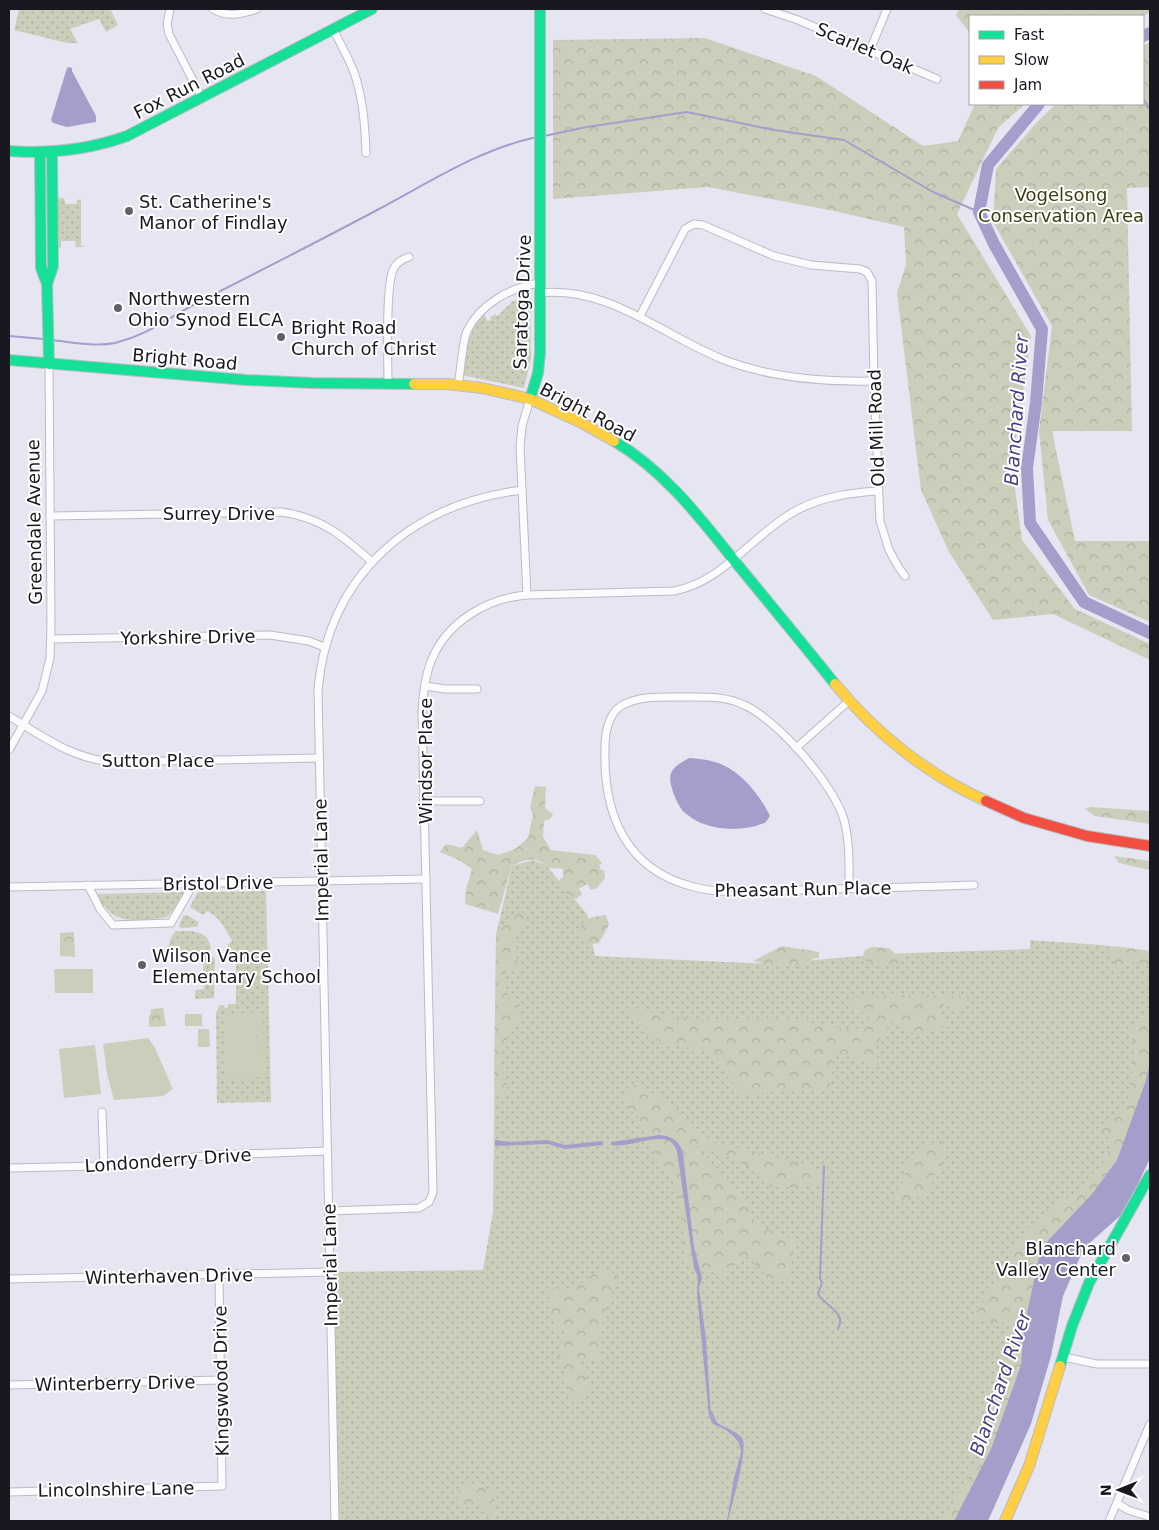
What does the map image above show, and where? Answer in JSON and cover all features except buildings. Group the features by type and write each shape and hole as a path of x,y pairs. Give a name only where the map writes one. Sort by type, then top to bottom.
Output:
{"main road":[{"name":"Fox Run Road","path":"9,151 52,153 89,148 108,143 131,134 202,98 372,9"},
{"name":"Saratoga Drive","path":"530,399 539,363 540,9"},
{"name":"Greendale Avenue","path":"40,153 41,268 47,284 49,364"},
{"name":"Greendale Avenue","path":"47,284 53,266 52,153"},
{"name":"Bright Road","path":"9,360 298,383 458,385 482,388 530,399 600,433 646,464 682,498 849,701 885,736 911,757 950,784 986,803 1024,818 1062,830 1150,846"},
{"path":"1005,1521 1019,1494 1036,1452 1077,1311 1088,1283 1150,1175"}],"street":[{"path":"170,9 167,24 168,34 202,98"},
{"path":"213,9 230,15 257,9"},
{"name":"Scarlet Oak","path":"764,9 798,20 937,79"},
{"path":"870,50 888,9"},
{"path":"334,29 349,60 360,93 364,113 366,153"},
{"name":"Old Mill Road","path":"640,316 685,229 694,224 703,225 774,256 811,265 864,270 869,274 872,281 880,521 885,541 894,559 906,576"},
{"path":"388,384 391,273 396,264 409,257"},
{"path":"458,385 466,332 475,318 487,306 518,288 540,288 597,299 640,316 691,344 737,364 801,378 874,382"},
{"name":"Greendale Avenue","path":"9,750 38,700 45,681 50,658 49,364"},
{"name":"Saratoga Drive","path":"527,595 521,436 530,399"},
{"name":"Imperial Lane","path":"335,1521 319,758 318,690 320,667 324,647 344,603 372,562 401,535 443,510 485,496 522,490"},
{"name":"Windsor Place","path":"329,1211 420,1208 425,1206 432,1198 422,712 428,669 435,651 457,625 473,612 490,603 509,597 674,591 699,584 722,570 786,516 804,506 842,494 878,491"},
{"name":"Surrey Drive","path":"50,516 267,511 296,514 334,530 372,562"},
{"name":"Yorkshire Drive","path":"51,639 270,635 309,641 324,647"},
{"path":"425,686 446,689 477,689"},
{"name":"Pheasant Run Place","path":"849,888 848,838 841,809 826,783 796,748 761,714 743,704 709,697 640,700 616,710 606,734 605,779 610,809 623,836 641,859 657,871 684,884 722,891 849,888 974,885"},
{"path":"796,748 849,701"},
{"name":"Sutton Place","path":"9,716 58,746 76,755 94,760 114,762 319,758"},
{"path":"424,801 480,801"},
{"name":"Bristol Drive","path":"9,887 426,879"},
{"path":"88,886 100,909 113,925 171,923 194,883"},
{"path":"102,1112 104,1166"},
{"name":"Londonderry Drive","path":"9,1168 104,1166 216,1155 327,1152"},
{"name":"Winterhaven Drive","path":"9,1280 330,1272"},
{"name":"Kingswood Drive","path":"219,1275 222,1486"},
{"path":"1064,1357 1097,1364 1150,1364"},
{"name":"Winterberry Drive","path":"9,1385 221,1380"},
{"path":"1109,1521 1150,1424"},
{"name":"Lincolnshire Lane","path":"9,1492 222,1486"},
{"path":"1117,1503 1128,1510 1150,1517"}],"green space":[{"path":"18,9 110,9 118,25 106,32 99,19 70,29 78,43 67,43 14,30"},
{"path":"959,9 1150,9 1150,13 1144,15 969,15 969,32 956,15"},
{"path":"705,38 816,76 923,146 958,141 975,105 1024,105 998,128 957,214 1031,336 1012,467 1022,540 1075,609 1150,644 1150,660 1053,614 993,620 949,552 921,490 897,293 906,265 904,227 834,211 708,187 553,199 553,40"},
{"name":"Vogelsong Conservation Area","path":"1150,42 1150,187 1127,188 1132,431 1052,431 1075,541 1150,541 1150,622 1089,595 1048,520 1039,431 1052,326 993,222 996,169 1038,121 1055,105 1144,105 1144,45"},
{"path":"64,198 66,204 77,204 77,200 81,199 81,246 84,247 76,247 75,241 61,241 61,247 59,248 57,199"},
{"path":"524,291 530,291 531,359 524,388 461,375 468,342 474,327 484,313 487,321 491,320 490,317 495,314 497,316 513,301 521,299"},
{"path":"535,786 546,787 545,808 553,814 550,819 544,821 543,837 551,850 595,855 602,863 599,865 601,870 604,870 605,878 597,888 591,890 587,884 579,889 582,894 577,899 570,898 559,880 563,877 563,869 548,868 540,861 526,860 512,866 498,914 465,904 466,889 472,869 457,859 440,852 446,844 462,848 477,830 483,850 498,855 515,849 528,838 533,815 530,808"},
{"path":"1091,807 1150,811 1150,824 1095,816 1085,809"},
{"path":"1114,856 1150,861 1150,870 1119,863"},
{"path":"533,860 546,865 587,914 595,956 771,964 882,954 1030,949 1030,940 1101,945 1150,951 1150,1103 1125,1178 1059,1254 970,1521 335,1521 330,1272 483,1270 493,1212 496,935 512,866"},
{"path":"266,891 271,1102 217,1103 216,1013 220,1005 228,1008 228,1004 236,1004 236,957 229,956 228,944 232,941 219,920 207,911 203,915 190,906 198,892"},
{"path":"185,892 167,917 142,920 117,917 105,906 102,906 96,894"},
{"path":"521,911 525,914 525,926 519,930 514,940 520,968 514,972 506,968 505,983 509,1002 520,1002 521,1022 502,1044 501,1066 508,1086 501,1098 494,1087 496,940 504,924"},
{"path":"186,915 199,922 197,927 180,928 179,925 183,916"},
{"path":"606,915 609,925 599,943 586,945 578,933 584,921"},
{"path":"176,931 193,931 202,934 209,941 211,947 209,952 169,959 169,944"},
{"path":"74,932 75,957 60,956 60,933"},
{"path":"782,946 819,952 819,958 812,959 810,965 791,966 787,963 768,965 753,961"},
{"path":"1114,946 1149,951 1150,946 1150,964 1134,962 1118,969 1108,954"},
{"path":"871,947 889,948 900,958 899,963 874,965 862,959 865,950"},
{"path":"211,955 215,959 214,998 195,999 195,990 204,989 203,956"},
{"path":"54,969 93,969 93,993 55,993"},
{"path":"893,995 968,996 960,1011 946,1003 936,1012 948,1026 917,1035 891,1022 876,1045 878,1067 837,1053 829,1088 742,1094 707,1051 661,1043 626,1008 697,1020 797,1020 855,1031 876,1017 846,1007 850,998"},
{"path":"1150,1000 1150,1063 1145,1083 1117,1160 1092,1194 1041,1248 1024,1327 1021,1365 991,1449 954,1521 943,1521 982,1453 997,1414 1012,1351 1011,1322 996,1323 971,1317 995,1283 1027,1228 1052,1206 1075,1194 1103,1163 1112,1141 1100,1129 1127,1105 1136,1053 1129,1028 1149,1016"},
{"path":"163,1008 166,1026 149,1027 151,1009"},
{"path":"262,1012 265,1077 225,1079 223,1014"},
{"path":"185,1014 202,1014 202,1026 185,1026"},
{"path":"198,1029 209,1029 210,1047 198,1047"},
{"path":"148,1038 154,1046 173,1089 163,1096 114,1100 107,1074 103,1044"},
{"path":"95,1045 101,1094 64,1098 59,1049"},
{"path":"635,1083 675,1107 710,1141 815,1167 824,1181 796,1187 771,1187 760,1175 739,1160 715,1153 694,1143 719,1172 738,1189 757,1225 796,1241 789,1278 769,1279 746,1255 722,1275 687,1265 677,1188 654,1156 639,1119 623,1102"},
{"path":"941,1138 944,1163 930,1178 929,1191 905,1204 895,1198 913,1155"},
{"path":"598,1270 618,1274 603,1320 599,1360 580,1361 590,1390 573,1403 558,1353 567,1332 556,1328 547,1290 577,1287"},
{"path":"461,1485 479,1485 495,1492 495,1514 483,1509 482,1502 476,1499 470,1507 459,1504 457,1496"}],"shaded area":[{"path":"67,68 72,68 96,116 96,122 67,127 53,123 51,120"},
{"path":"689,758 715,762 737,774 750,786 766,809 770,816 766,822 751,827 725,829 701,823 685,813 674,794 670,777 674,768"},
{"path":"1150,1063 1150,1158 1120,1216 1084,1248 1063,1296 1051,1356 1031,1424 988,1521 954,1521 991,1449 1021,1365 1024,1327 1041,1248 1092,1194 1117,1160 1145,1083"},
{"path":"659,1135 675,1140 683,1154 694,1247 702,1278 699,1288 706,1339 711,1416 717,1423 739,1435 744,1444 736,1491 728,1521 734,1478 742,1449 741,1442 726,1430 713,1424 709,1416 697,1294 698,1277 694,1268 677,1151 670,1141 664,1139 625,1145 611,1145 611,1142"},
{"path":"495,1140 510,1142 547,1140 565,1145 602,1141 603,1145 565,1149 548,1144 495,1146"}],"waterway":[{"name":"Blanchard River","path":"1144,36 1150,33"},
{"path":"1144,100 1150,109"},
{"name":"Blanchard River","path":"1038,105 988,165 979,212 994,244 1042,329 1036,402 1027,468 1030,523 1084,602 1150,633"},
{"path":"544,136 587,127 687,112 774,130 844,140 933,192 979,212"},
{"path":"51,340 83,344 107,344 127,340 158,326 197,303 334,233 456,167 516,142 537,137"},
{"path":"9,336 44,339"},
{"path":"824,1166 820,1278 822,1283 818,1294 838,1314 840,1318 838,1329"},
{"path":"711,1412 716,1423"},
{"path":"734,1435 740,1443 742,1451"}],"traffic: fast":[{"path":"9,151 69,150 98,145 127,136 372,9"},
{"path":"530,399 538,373 540,353 540,9"},
{"path":"40,153 41,268 47,284 49,364"},
{"path":"47,284 53,266 52,153"},
{"path":"9,360 246,380 414,384"},
{"path":"614,441 650,467 681,497 835,684"},
{"path":"1060,1366 1072,1326 1089,1283 1150,1175"}],"traffic: slow":[{"path":"414,384 447,384 482,388 530,399 582,423 614,441"},
{"path":"835,684 867,719 904,751 944,779 986,801"},
{"path":"1005,1521 1029,1466 1060,1366"}],"traffic: jam":[{"path":"986,801 1024,818 1087,836 1150,846"}],"place":[{"name":"St. Catherine's Manor of Findlay","path":"129,211"},
{"name":"Northwestern Ohio Synod ELCA","path":"118,308"},
{"name":"Bright Road Church of Christ","path":"281,337"},
{"name":"Wilson Vance Elementary School","path":"142,965"},
{"name":"Blanchard Valley Center","path":"1126,1258"}]}
